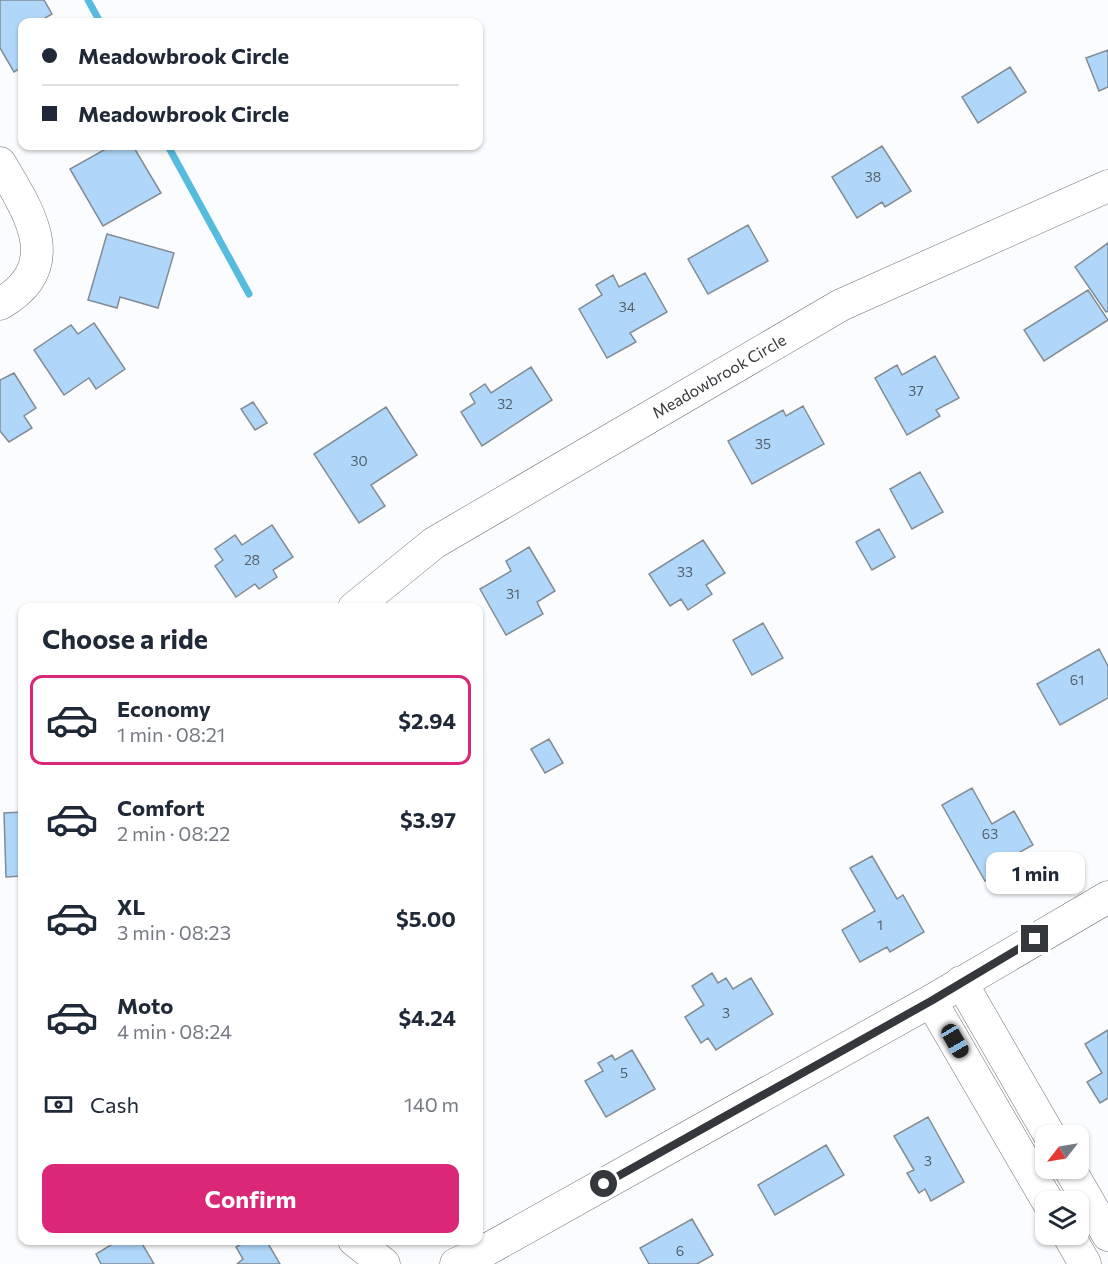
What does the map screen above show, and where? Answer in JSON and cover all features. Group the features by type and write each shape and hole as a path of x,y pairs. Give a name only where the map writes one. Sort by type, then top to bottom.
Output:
{"street":[{"path":"0,163 32,221 38,242 35,267 20,290 0,304"},
{"name":"Meadowbrook Circle","path":"360,603 434,543 841,305 1108,186"},
{"path":"456,1264 481,1253 931,1001 1108,897"},
{"path":"962,982 1044,1125"},
{"path":"931,1001 1042,1191"},
{"path":"1075,1179 1108,1235"},
{"path":"360,1245 384,1264"},
{"path":"1074,1245 1085,1264"}],"building":[{"path":"0,0 44,0 52,14 45,18 18,18 18,70 14,72 0,48"},
{"path":"1108,50 1108,87 1099,91 1086,58"},
{"path":"1010,67 1026,92 978,123 962,97"},
{"path":"882,146 911,191 885,207 882,202 857,218 832,177"},
{"path":"104,150 135,150 161,193 103,226 70,169"},
{"path":"748,225 768,261 708,294 688,259"},
{"path":"107,234 174,253 158,308 120,297 117,308 88,300"},
{"path":"1108,243 1108,311 1106,312 1075,267"},
{"path":"645,273 667,312 630,333 636,342 607,358 579,309 602,295 596,285 613,275 619,287"},
{"path":"1088,290 1108,320 1044,361 1024,330"},
{"path":"94,323 125,369 96,389 89,378 64,395 34,350 71,325 78,334"},
{"path":"935,356 959,398 936,410 940,416 907,435 875,378 897,365 902,375"},
{"path":"531,367 552,400 482,446 461,412 475,403 470,394 485,384 491,393"},
{"path":"14,373 36,408 24,416 32,428 9,442 0,431 0,380"},
{"path":"253,402 267,423 255,430 241,409"},
{"path":"803,406 824,444 752,484 728,441 783,410 786,416"},
{"path":"386,407 417,455 371,485 385,506 359,523 314,454"},
{"path":"920,472 943,512 912,529 890,489"},
{"path":"272,525 293,557 273,570 277,577 259,589 255,584 236,597 215,566 223,560 215,549 235,535 242,545"},
{"path":"879,529 895,557 872,570 856,542"},
{"path":"703,540 725,573 706,585 712,594 688,610 681,599 670,606 649,574"},
{"path":"529,547 555,591 537,602 543,614 506,635 480,589 511,571 506,561"},
{"path":"763,623 783,658 752,675 733,640"},
{"path":"1099,649 1108,666 1108,698 1060,725 1037,684"},
{"path":"549,739 563,763 545,773 531,749"},
{"path":"972,788 992,824 1014,811 1033,845 1007,859 1011,867 985,881 942,805"},
{"path":"18,812 18,876 6,877 4,813"},
{"path":"872,856 897,899 903,895 924,932 890,952 887,947 860,962 842,930 875,911 850,868"},
{"path":"712,973 718,983 726,978 733,989 751,978 773,1014 716,1050 708,1038 701,1043 685,1017 704,1005 692,986"},
{"path":"1108,1030 1108,1098 1100,1103 1087,1082 1102,1073 1085,1044"},
{"path":"632,1050 655,1089 606,1117 585,1081 603,1071 598,1063 612,1055 615,1060"},
{"path":"928,1117 964,1182 931,1201 925,1189 919,1193 907,1173 914,1170 894,1136"},
{"path":"826,1145 844,1175 775,1215 758,1185"},
{"path":"692,1219 713,1255 697,1264 649,1264 640,1248"},
{"path":"111,1245 143,1245 154,1264 101,1264 96,1254"},
{"path":"269,1245 280,1264 237,1264 243,1259 236,1247"}],"waterway":[{"path":"88,0 98,18"},
{"path":"170,150 249,294"}],"route":[{"path":"604,1184 931,1001 1035,939"}]}
